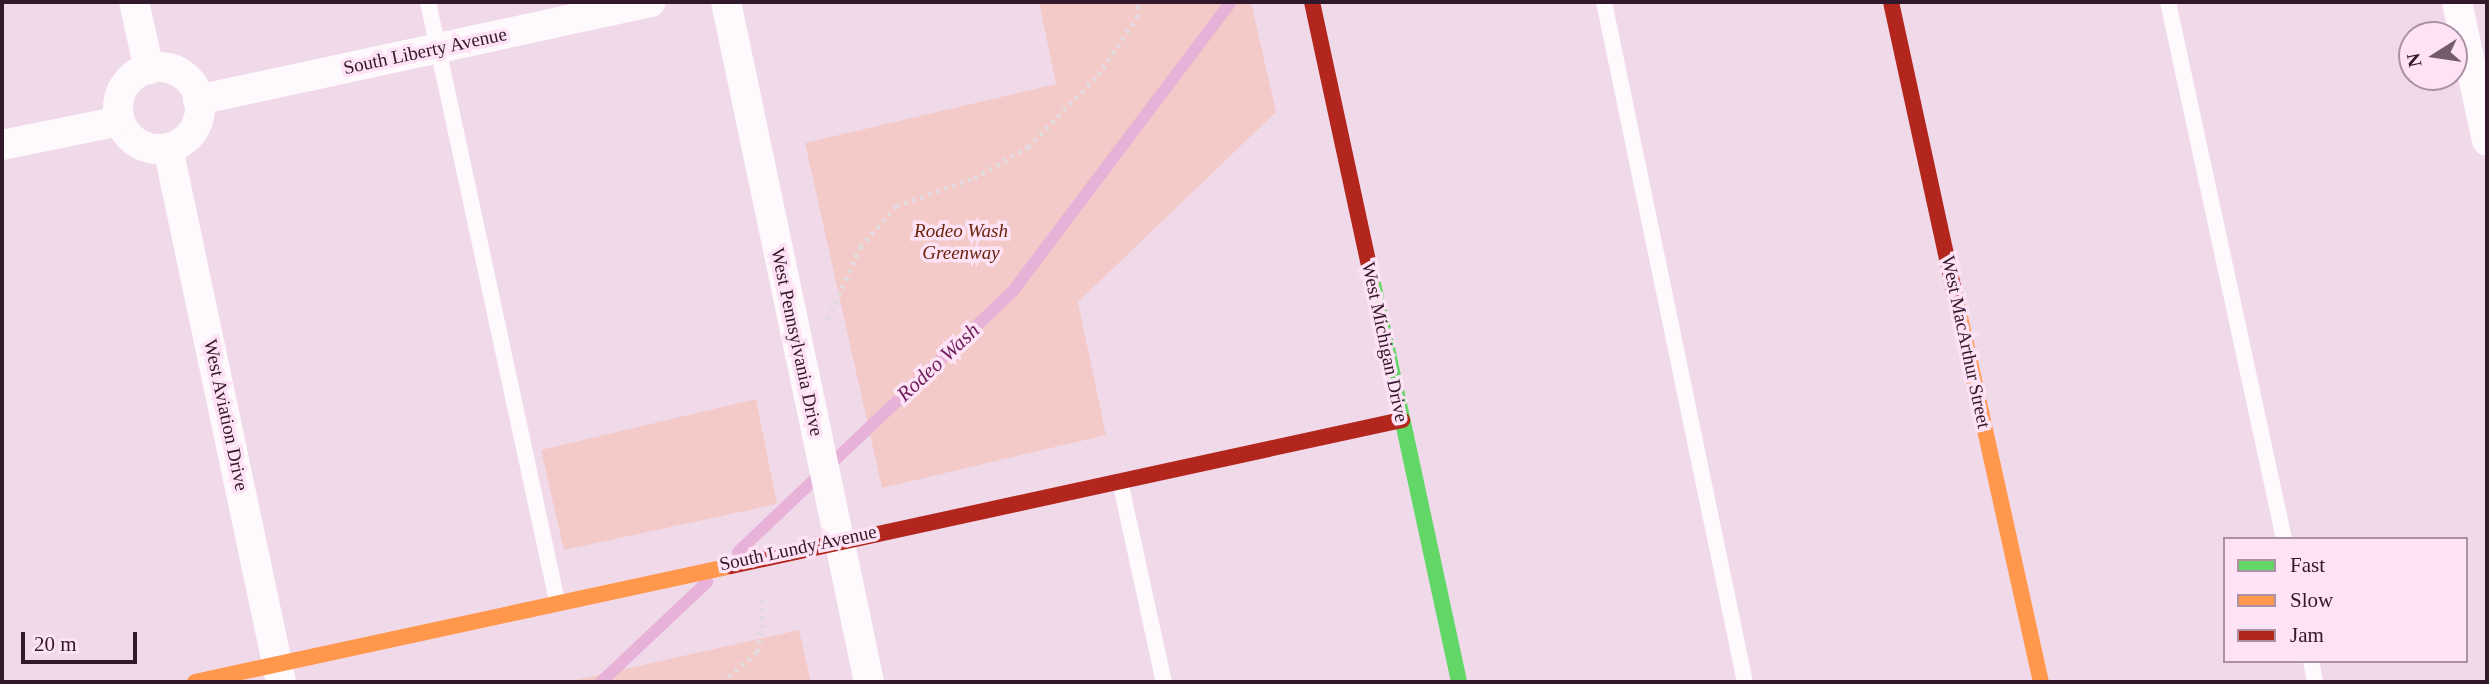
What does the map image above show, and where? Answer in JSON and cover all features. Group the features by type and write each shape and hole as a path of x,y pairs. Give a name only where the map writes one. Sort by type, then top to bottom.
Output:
{"street":[{"path":"134,2 149,69"},
{"name":"South Liberty Avenue","path":"198,100 651,2"},
{"name":"West Pennsylvania Drive","path":"726,2 869,682"},
{"name":"West Michigan Drive","path":"1312,2 1459,682"},
{"name":"West MacArthur Street","path":"1891,2 2041,682"},
{"path":"2457,2 2487,141"},
{"path":"167,68 184,76 198,100 196,125 189,136 168,148 144,147 134,141 120,121 118,102 125,84 149,69 167,68"},
{"path":"2,145 120,121"},
{"name":"West Aviation Drive","path":"168,148 280,673"},
{"name":"South Lundy Avenue","path":"195,682 280,673 557,601 1402,419"}],"lane":[{"path":"428,2 557,601"},
{"path":"1604,2 1745,682"},
{"path":"2168,2 2284,537"},
{"path":"1120,479 1164,682"},
{"path":"2311,663 2315,682"}],"path":[{"path":"826,323 860,247 896,206 974,178 1028,147 1098,75 1137,17 1139,2"},
{"path":"722,682 757,653 762,628 758,556"}],"green space":[{"name":"Rodeo Wash Greenway","path":"1039,2 1251,2 1276,112 1078,302 1106,435 882,488 805,143 1056,84"},
{"path":"756,399 777,504 564,550 541,450"},
{"path":"799,630 811,682 567,682"}],"waterway":[{"name":"Rodeo Wash","path":"738,552 1013,291 1231,2"},
{"name":"Rodeo Wash","path":"601,682 707,582"}],"traffic: fast":[{"path":"1372,279 1459,682"}],"traffic: slow":[{"path":"1956,299 2041,682"},
{"path":"195,682 731,566"}],"traffic: jam":[{"path":"1312,2 1372,279"},
{"path":"1891,2 1956,299"},
{"path":"731,566 1402,420"}]}
